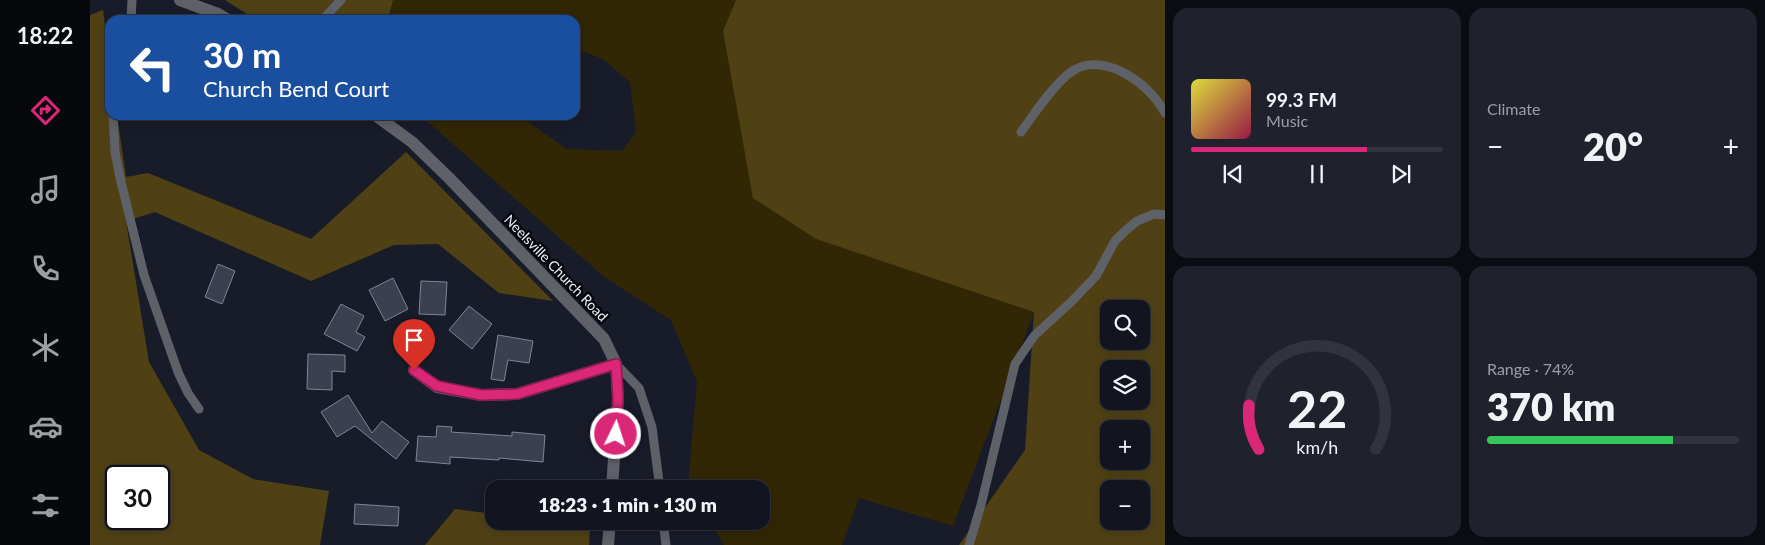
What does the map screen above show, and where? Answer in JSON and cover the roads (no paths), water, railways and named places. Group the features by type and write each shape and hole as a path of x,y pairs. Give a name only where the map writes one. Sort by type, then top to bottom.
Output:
{"street":[{"path":"180,0 220,15"},
{"name":"Neelsville Church Road","path":"382,120 412,142 604,339 616,364 618,398 613,480"},
{"path":"414,370 437,386 481,395 517,394 616,364"},
{"path":"608,545 609,530"}],"lane":[{"path":"131,15 132,0"},
{"path":"327,15 341,0"},
{"path":"1021,132 1067,74 1084,66 1102,66 1124,70 1142,85 1161,105 1165,113"},
{"path":"113,120 115,152 144,275 178,372 188,393 199,409"},
{"path":"969,545 975,529 1015,364 1034,336 1096,276 1114,241 1137,221 1154,214 1165,215"},
{"path":"616,364 639,388 652,427 659,480"},
{"path":"664,530 666,545"}]}
